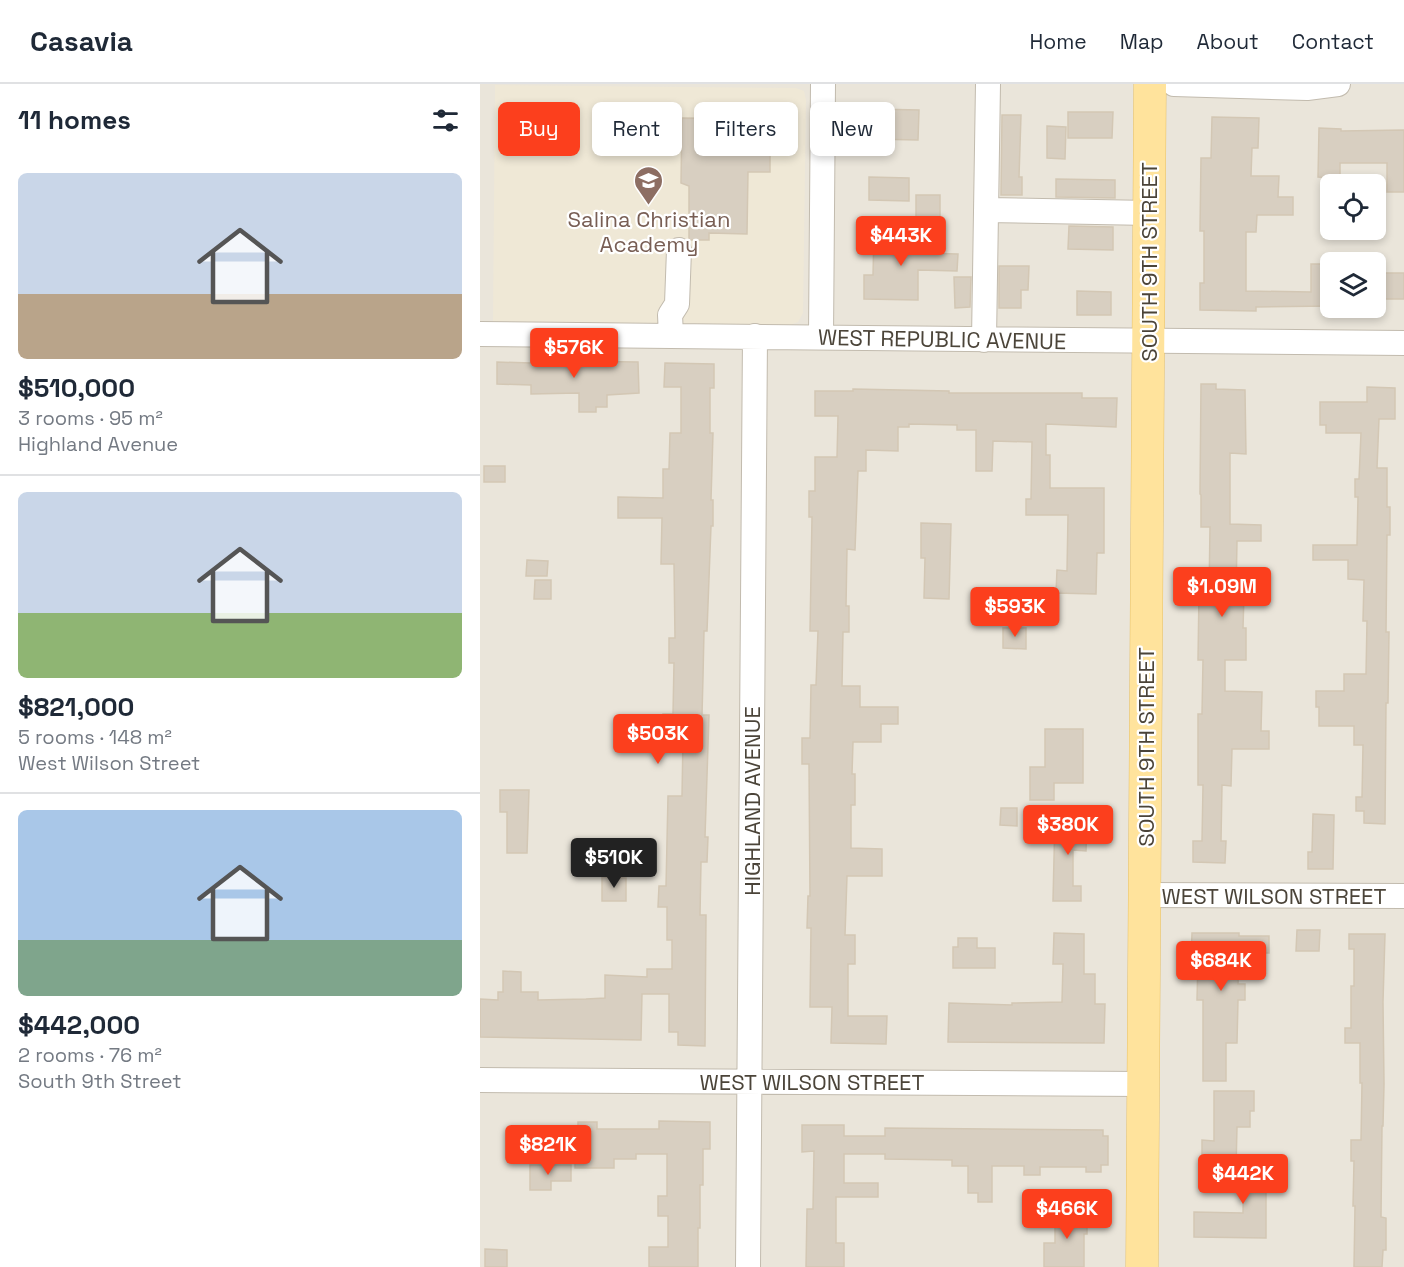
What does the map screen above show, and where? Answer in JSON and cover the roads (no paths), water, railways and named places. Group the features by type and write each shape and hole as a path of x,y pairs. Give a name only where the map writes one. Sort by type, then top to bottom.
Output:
{"main road":[{"name":"SOUTH 9TH STREET","path":"1142,1267 1150,84"}],"street":[{"path":"821,337 823,84"},
{"path":"984,340 988,84"},
{"path":"1174,84 1307,88 1338,84"},
{"path":"986,210 1150,213"},
{"path":"671,335 670,315 677,304 679,250"},
{"name":"WEST REPUBLIC AVENUE","path":"480,334 1149,342 1404,342"},
{"name":"HIGHLAND AVENUE","path":"748,1267 755,336"},
{"name":"WEST WILSON STREET","path":"1145,895 1404,896"},
{"name":"WEST WILSON STREET","path":"480,1080 1143,1084"}],"place":[{"name":"Salina Christian Academy","path":"649,206"}]}
